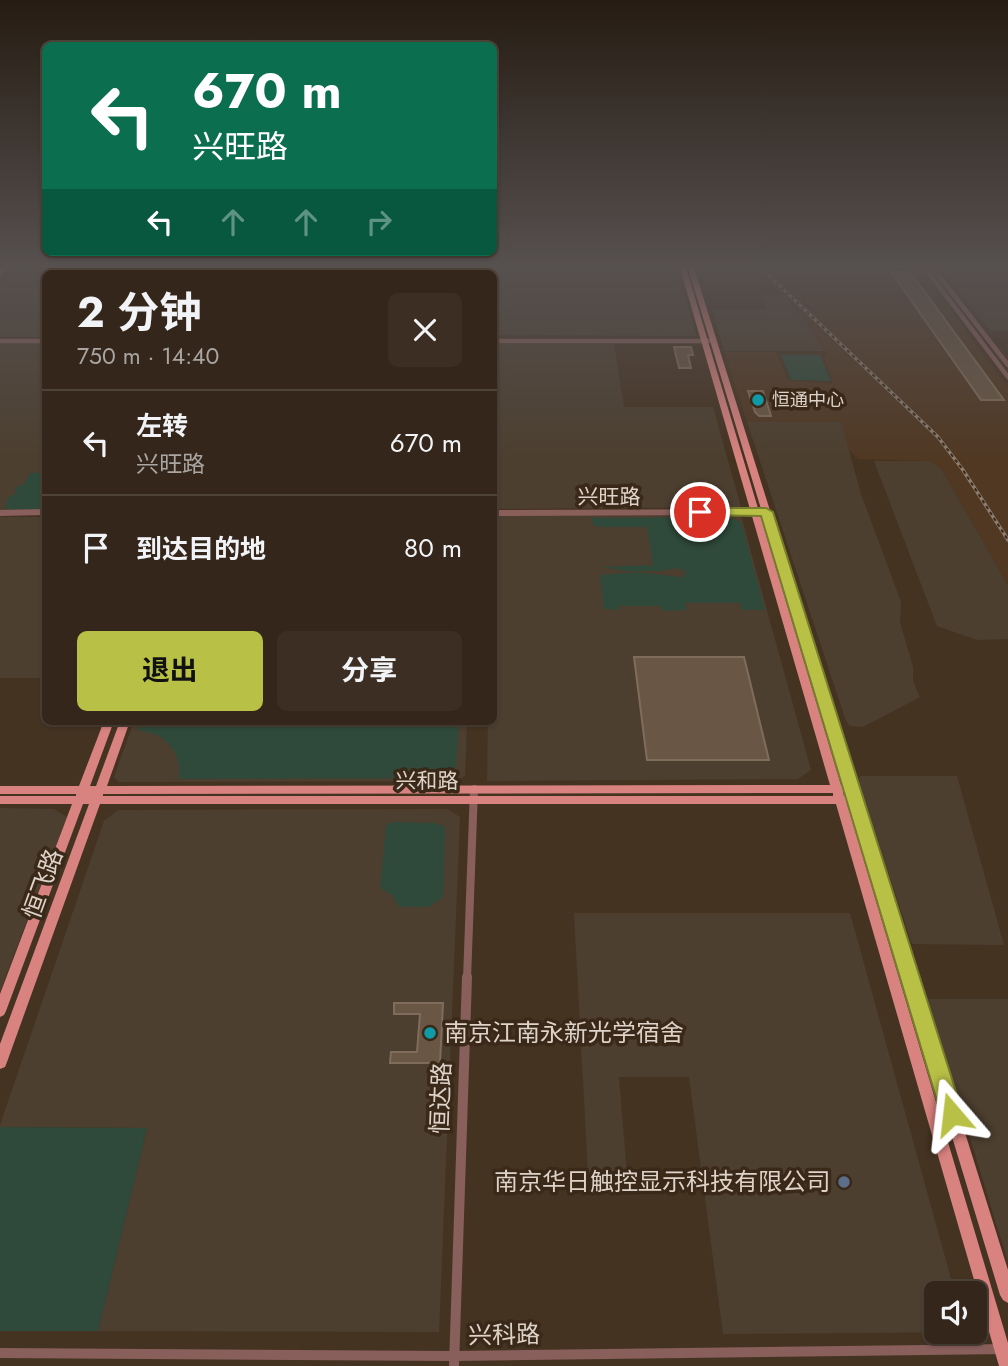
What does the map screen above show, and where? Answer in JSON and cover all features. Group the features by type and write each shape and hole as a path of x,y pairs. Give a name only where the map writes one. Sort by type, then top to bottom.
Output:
{"main road":[{"path":"706,332 710,341"},
{"path":"708,332 761,512 853,794 1008,1294"},
{"path":"761,512 837,794 1005,1349 1007,1366"},
{"name":"恒飞路","path":"0,1011 107,725"},
{"name":"恒飞路","path":"0,1062 124,725"},
{"name":"兴和路","path":"0,790 81,795"},
{"name":"兴和路","path":"0,800 98,794 853,794"}],"street":[{"path":"974,332 1008,377"},
{"path":"982,332 1008,365"},
{"path":"0,341 42,341"},
{"path":"497,341 710,341"},
{"path":"0,513 42,512"},
{"name":"兴旺路","path":"497,513 761,512"},
{"name":"恒达路","path":"454,1361 473,795"},
{"name":"兴科路","path":"0,1353 454,1361 1005,1349"}],"shaded area":[{"path":"0,332 42,332 42,337 0,337"},
{"path":"497,332 696,332 697,336 497,335"},
{"path":"718,332 813,332 824,351 724,351"},
{"path":"813,332 966,332 1008,387 1008,585 940,467 928,461 858,459 848,449 841,422 747,422 724,352 776,352 788,380 833,384 824,356 827,355"},
{"path":"0,343 42,343 42,510 0,510"},
{"path":"497,344 614,344 624,407 713,407 741,507 497,509"},
{"path":"747,422 841,422 861,494 901,602 900,622 913,667 913,681 920,697 863,727 850,726 846,721"},
{"path":"874,461 928,461 940,467 1008,585 1008,639 977,640 937,626"},
{"path":"497,516 741,516 811,770 798,779 487,781 488,725 497,725"},
{"path":"0,517 42,517 42,678 0,678"},
{"path":"133,725 467,725 465,776 456,781 119,782 114,777"},
{"path":"860,776 957,776 1004,945 912,944 858,781"},
{"path":"0,808 54,809 67,817 0,991"},
{"path":"448,809 460,817 439,1332 98,1331 147,1128 0,1125 104,821 118,810"},
{"path":"574,913 850,913 952,1281 924,1281 924,1332 723,1334 689,1077 619,1077 627,1174 588,1174"},
{"path":"928,999 1008,999 1008,1261 998,1230"}],"green space":[{"path":"781,355 820,355 831,381 791,380"},
{"path":"30,473 42,473 42,509 5,509 8,498 16,493 19,485 24,485"},
{"path":"727,517 741,522 765,610 742,610 740,603 685,603 686,610 663,611 661,606 619,606 619,610 604,609 600,575 636,572 684,577 685,571 676,568 626,571 601,567 653,565 647,527 597,527 592,523 592,518"},
{"path":"141,725 459,725 455,778 179,779 178,761 170,746 157,735 139,731"},
{"path":"392,822 435,823 445,827 443,897 429,907 399,907 392,895 380,888 386,826"},
{"path":"0,1127 147,1128 98,1331 0,1331"}],"building":[{"path":"933,332 954,332 1004,400 981,400"},
{"path":"674,347 691,347 693,355 688,355 691,368 679,368"},
{"name":"恒通中心","path":"748,391 763,391 771,416 759,416 755,412"},
{"path":"634,657 744,657 769,760 647,760"},
{"name":"南京江南永新光学宿舍","path":"394,1003 443,1003 440,1063 390,1063 391,1052 417,1052 420,1014 394,1014"}],"railway":[{"path":"828,332 938,437 963,470 1008,540"}],"place":[{"name":"恒通中心","path":"758,400"},
{"name":"南京江南永新光学宿舍","path":"430,1033"},
{"name":"南京华日触控显示科技有限公司","path":"844,1182"}],"route":[{"path":"700,512 766,512 952,1114"}]}
